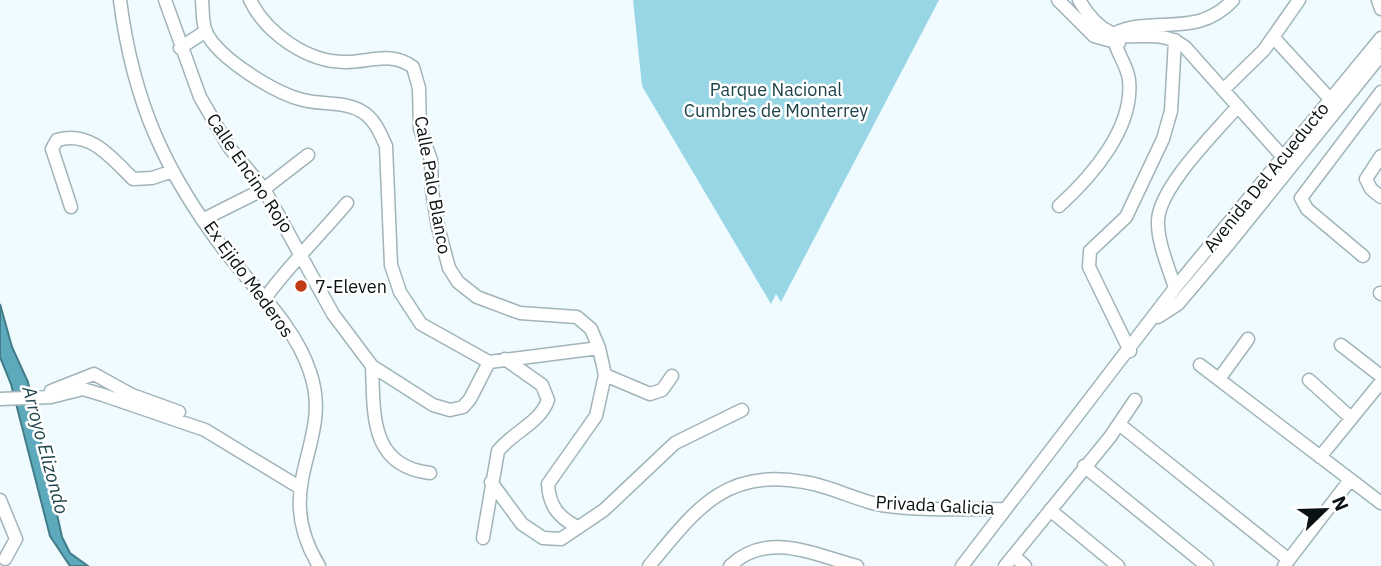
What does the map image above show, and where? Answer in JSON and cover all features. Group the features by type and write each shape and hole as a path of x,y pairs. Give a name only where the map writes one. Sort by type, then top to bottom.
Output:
{"street":[{"name":"Ex Ejido Mederos","path":"120,0 127,48 144,113 160,151 228,256 266,297 306,360 316,390 314,427 300,483 300,523 305,542 319,566"},
{"name":"Calle Encino Rojo","path":"165,0 180,48 200,96 229,147 264,189 303,255 333,314 372,366 433,405 450,410 463,407 470,399 489,362"},
{"path":"202,0 206,31 228,57 285,94 314,102 350,106 371,118 386,146 387,230 391,265 400,292 421,324 489,362 599,348 605,375 596,416 548,484 551,505 564,520 577,527"},
{"name":"Calle Palo Blanco","path":"250,0 269,29 313,56 341,62 393,58 413,67 419,88 421,129 431,160 432,191 438,227 449,268 458,282 477,296 520,313 577,317 591,329 599,348"},
{"path":"1058,0 1094,36 1179,45 1282,156"},
{"path":"1059,206 1099,163 1123,117 1129,83 1123,56 1113,38 1098,26 1079,0"},
{"path":"1113,38 1125,29 1200,22 1214,16 1233,0"},
{"path":"1223,90 1274,38 1299,0"},
{"path":"1378,0 1381,9"},
{"path":"180,48 206,31"},
{"path":"1274,38 1331,99"},
{"name":"Avenida Del Acueducto","path":"962,566 1130,351 1175,288 1381,38"},
{"path":"1130,351 1089,267 1088,257 1090,251 1126,217 1163,139 1171,111 1179,45"},
{"name":"Avenida Del Acueducto","path":"1155,318 1178,304 1381,55"},
{"name":"Avenida Del Acueducto","path":"1363,256 1307,209 1301,198 1381,92"},
{"path":"1175,288 1160,236 1158,220 1163,203 1191,162 1238,106"},
{"path":"71,207 52,149 57,140 68,137 88,139 133,179 152,178 173,171"},
{"path":"204,219 264,189 308,155"},
{"path":"1376,193 1366,179 1381,156"},
{"path":"266,297 283,273 303,255 347,203"},
{"path":"1219,379 1248,340"},
{"path":"1341,345 1381,376"},
{"path":"483,538 498,450 506,440 537,418 548,400 542,385 505,359"},
{"path":"1200,365 1381,503"},
{"path":"372,366 374,425 379,439 396,460 419,472 430,474"},
{"path":"0,399 51,397 82,384 94,374 132,395 193,416 300,483"},
{"path":"605,375 650,394 662,390 672,376"},
{"path":"1309,380 1351,418"},
{"path":"103,395 111,382"},
{"path":"1320,457 1381,382"},
{"path":"82,384 103,395 227,437"},
{"path":"1025,566 1010,561 1135,400"},
{"path":"491,482 522,524 543,538 561,539 604,510 675,443 742,410"},
{"path":"1119,424 1286,563 1350,480"},
{"path":"1084,467 1201,564"},
{"name":"Privada Galicia","path":"649,566 699,506 712,497 750,483 789,480 806,482 882,505 1005,509"},
{"path":"0,500 16,539 5,559"},
{"path":"1050,510 1118,566"},
{"path":"730,566 752,550 781,546 857,566"}],"green space":[{"name":"Parque Nacional Cumbres de Monterrey","path":"633,0 939,0 781,302 776,294 771,304 642,86"}],"shaded area":[{"path":"0,304 12,347 28,382 62,537 70,553 88,566 70,566 50,536 11,384 0,357"}],"place":[{"name":"7-Eleven","path":"301,286"}],"water label":[{"name":"Arroyo Elizondo","path":"46,450"}]}
